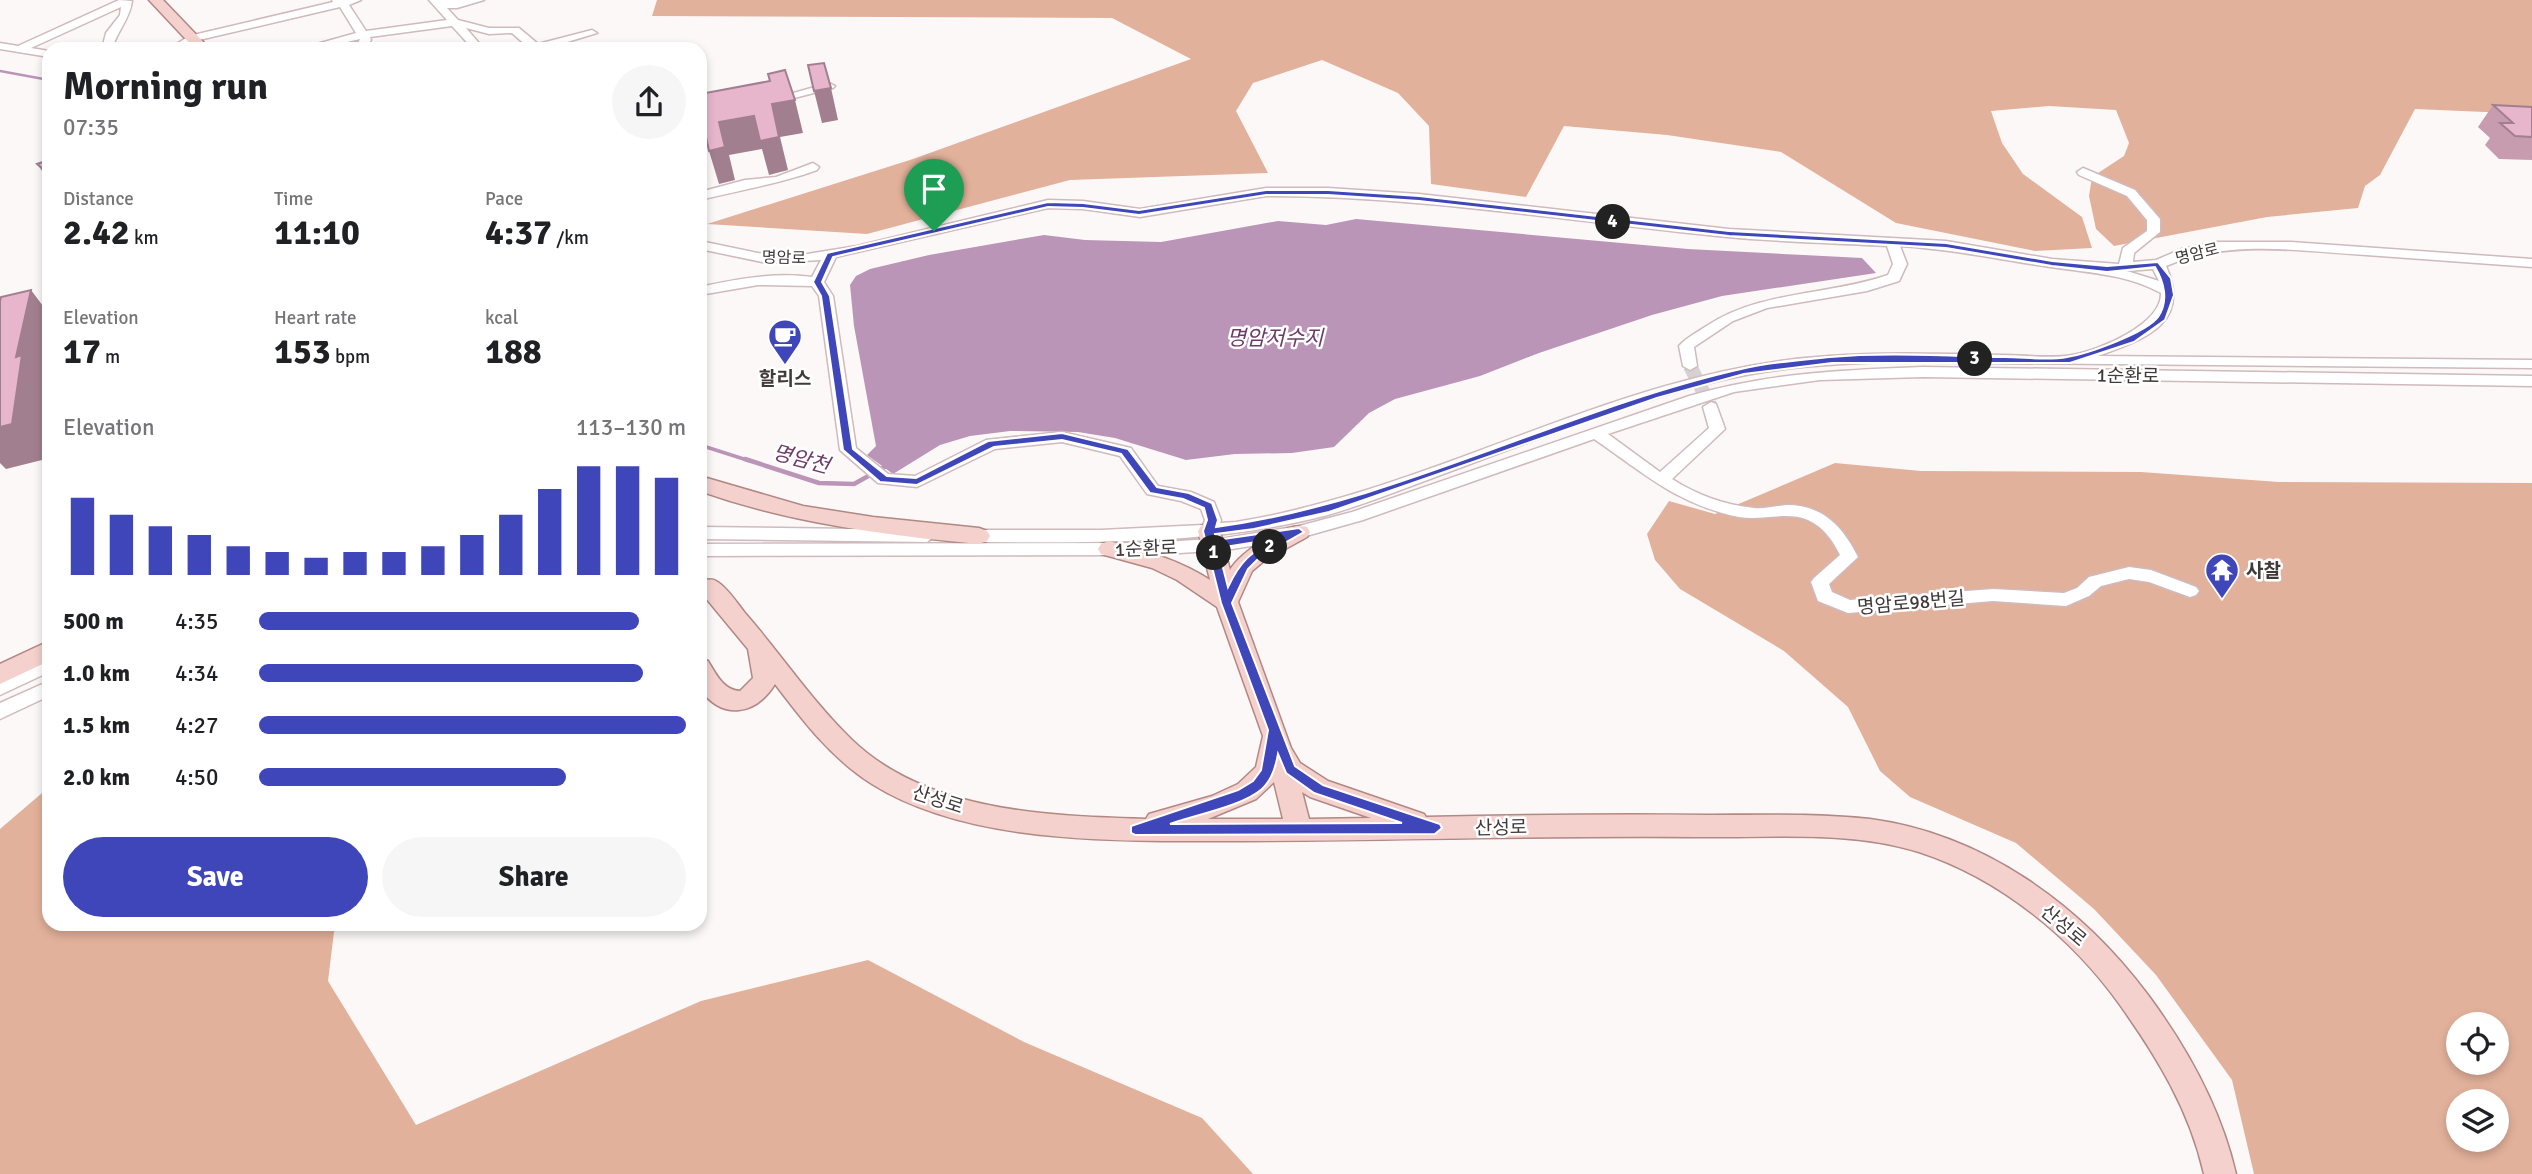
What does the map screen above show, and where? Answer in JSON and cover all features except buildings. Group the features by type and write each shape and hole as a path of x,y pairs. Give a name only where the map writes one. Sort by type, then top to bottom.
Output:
{"main road":[{"path":"156,0 197,42"},
{"path":"707,486 731,495 820,518 881,528 979,536"},
{"path":"1227,603 1243,567 1256,554 1299,532"},
{"path":"1211,538 1227,603 1290,770 1319,789 1435,828"},
{"path":"1109,549 1159,562 1185,574 1227,603"},
{"name":"산성로","path":"709,586 834,740 859,763 881,778 907,790 980,812 1027,821 1135,830 1637,824 1846,828 1883,832 1956,855 1994,873 2024,893 2064,922 2102,958 2172,1058 2198,1106 2220,1174"},
{"path":"707,683 716,694 728,701 742,701 752,695 765,678 758,645"},
{"path":"0,675 42,654"},
{"path":"1135,830 1213,806 1258,785 1267,772 1274,730"},
{"path":"1274,730 1299,830"}],"street":[{"path":"109,42 111,33 125,15 127,0"},
{"path":"20,49 127,0"},
{"path":"197,42 340,2 356,0"},
{"path":"436,3 457,5 479,0"},
{"path":"340,2 366,40 365,42"},
{"path":"436,3 472,42"},
{"path":"333,42 362,35 454,22 489,31 515,30 528,42"},
{"path":"560,42 592,33"},
{"path":"0,46 42,53"},
{"path":"765,103 829,86"},
{"path":"707,194 746,184 778,180 813,167"},
{"path":"2083,172 2131,193 2154,219 2153,232 2127,251 2125,267"},
{"name":"명암로","path":"707,246 767,259 801,259 830,255 1048,204 1083,205 1139,213 1266,192 1328,192 1419,198 1729,233 1946,245 2052,263 2107,269 2158,264 2187,252 2216,246 2291,246 2532,263"},
{"path":"1690,366 1686,346 1728,318 1764,304 1867,287 1894,278 1900,264 1892,242"},
{"path":"817,282 830,255"},
{"path":"2067,360 2130,340 2162,318 2168,292 2167,278 2158,264"},
{"path":"2107,269 2154,284 2168,292"},
{"path":"707,289 760,278 788,277 817,282 826,296 848,450 884,479 917,482 992,444 1062,437 1125,452 1153,490 1185,496 1209,506 1213,520 1211,538"},
{"name":"1순환로","path":"707,533 1211,538 1325,509 1653,396 1744,371 1832,360 1884,358 2532,364"},
{"name":"1순환로","path":"707,550 1109,549 1299,532 1357,516 1733,388 1808,376 1867,372 2532,381"},
{"path":"1597,433 1661,481 1678,461 1717,429 1711,407"},
{"name":"명암로98번길","path":"1661,481 1687,495 1726,508 1758,514 1807,512 1824,521 1837,534 1849,557 1820,582 1824,596 1848,607 1993,594 2066,600 2083,592 2095,580 2129,573 2151,576 2190,591"},
{"path":"0,688 42,667"},
{"path":"0,712 42,691"}],"shaded area":[{"path":"657,0 2532,0 2532,114 2415,109 2380,175 2365,186 2358,208 2267,217 2114,246 2096,229 2089,196 2092,177 2124,156 2129,143 2116,110 2049,106 1991,111 2002,143 2023,174 2082,217 2092,248 2035,251 1896,223 1781,152 1667,135 1564,126 1526,197 1431,184 1429,126 1398,93 1322,60 1253,83 1236,111 1268,173 1070,180 867,234 707,224 913,159 1191,59 1112,18 652,16"},
{"path":"1835,463 1921,471 2141,472 2279,482 2532,483 2532,1174 2254,1174 2232,1080 2156,975 2094,909 2016,843 1910,797 1880,771 1848,707 1784,651 1680,589 1655,560 1647,534 1669,501 1715,514"},
{"path":"42,793 42,931 334,931 328,981 416,1125 701,1001 868,960 1024,1042 1202,1118 1253,1174 0,1174 0,829"}],"water":[{"name":"명암저수지","path":"1356,219 1688,249 1862,258 1876,273 1722,296 1652,315 1480,376 1395,399 1369,413 1334,447 1292,453 1235,454 1186,460 1115,438 1078,432 1010,431 970,436 940,445 893,474 867,455 876,446 854,326 850,285 856,276 870,269 929,255 1044,235 1085,240 1161,242 1278,221 1326,225"}],"waterway":[{"name":"명암천","path":"0,71 42,79"},
{"name":"명암천","path":"707,447 750,461"},
{"name":"명암천","path":"745,459 819,483 854,484 888,465"}],"tunnel":[{"path":"1690,366 1711,407"}],"place":[{"name":"할리스","path":"785,366"},
{"name":"사찰","path":"2222,600"}],"route":[{"path":"934,231 830,255 817,282 826,296 848,450 884,479 917,482 992,444 1062,437 1125,452 1153,490 1185,496 1209,506 1213,520 1209,531 1212,545 1227,603 1274,730 1271,758 1267,772 1258,785 1242,794 1213,806 1135,830 1435,828 1319,789 1290,770 1227,603 1243,567 1256,554 1299,532 1212,545 1209,531 1254,525 1325,509 1653,396 1744,371 1832,360 1884,358 2067,360 2130,340 2162,318 2170,295 2167,278 2158,264 2107,269 2052,263 1946,245 1729,233 1419,198 1328,192 1266,192 1139,213 1083,205 1048,204 934,231"}]}
